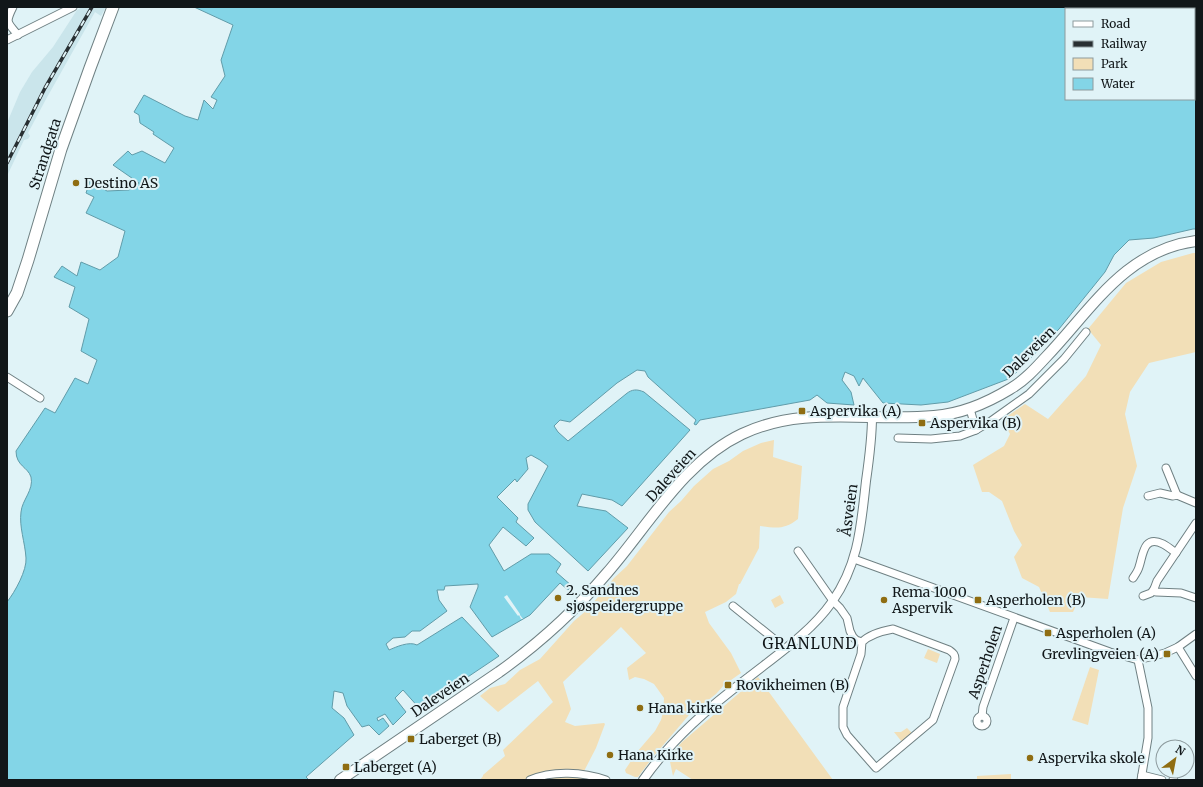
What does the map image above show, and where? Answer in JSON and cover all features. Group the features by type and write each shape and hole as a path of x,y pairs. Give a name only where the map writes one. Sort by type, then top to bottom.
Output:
{"main road":[{"name":"Strandgata","path":"7,311 17,293 61,149 113,7"},
{"name":"Daleveien","path":"340,780 499,672 550,632 574,610 607,573 687,475 709,454 726,443 768,424 802,417 934,416 970,409 998,397 1015,386 1036,367 1114,282 1133,267 1165,249 1196,241"}],"street":[{"path":"13,7 7,19 8,23 18,35"},
{"path":"8,42 18,35 73,7"},
{"name":"Daleveien","path":"898,438 931,439 960,436 976,430 1029,394 1064,359 1086,332"},
{"path":"7,377 40,398"},
{"path":"970,409 976,430"},
{"name":"Åsveien","path":"643,780 662,755 687,728 816,621 832,601 844,582 854,560 859,537 863,513 872,417"},
{"path":"1166,468 1177,495"},
{"path":"1148,496 1160,493 1173,496 1177,495 1196,504"},
{"path":"1143,596 1151,593 1154,589 1156,581 1196,524"},
{"path":"1133,578 1139,569 1142,553 1150,543 1158,542 1164,544 1176,553"},
{"path":"798,552 832,601 840,608 847,618 853,637 862,642"},
{"name":"Asperholen","path":"854,560 1124,657 1138,660 1166,653 1178,647 1196,634"},
{"path":"1154,589 1156,592 1181,593 1196,598"},
{"path":"733,606 774,640 782,650"},
{"name":"Asperholen","path":"982,716 983,707 1014,618"},
{"name":"Asperholen","path":"894,628 949,650 955,656 933,720 876,768 847,735 843,727 843,707 861,654 862,642 872,635 894,628"},
{"path":"1178,647 1196,676"},
{"path":"1138,660 1148,708 1148,738 1142,778 1162,780"},
{"path":"530,780 537,777 569,773 606,780"}],"shaded area":[{"path":"82,7 106,7 101,16 95,12 28,133 30,136 28,139 24,140 7,176 7,123 20,92 32,72 53,47 77,10"}],"green space":[{"path":"1196,253 1196,352 1149,363 1130,392 1125,414 1137,466 1123,508 1108,599 1080,597 1073,612 1050,612 1039,587 1022,578 1014,557 1022,545 1014,531 1002,501 989,492 982,492 973,465 1004,446 1010,434 1002,420 1025,404 1048,419 1086,376 1101,345 1088,329 1126,283 1161,262"},
{"path":"774,440 773,457 802,466 798,519 784,527 760,526 759,548 739,584 736,594 726,602 705,612 709,623 731,653 741,673 724,685 716,694 689,715 638,777 635,777 626,773 625,770 637,752 655,731 661,720 664,698 654,684 644,679 635,677 629,680 627,668 646,653 621,627 563,682 571,709 565,722 575,726 605,724 596,748 582,775 582,778 585,780 480,780 483,775 505,756 503,750 553,702 538,681 498,712 480,696 490,688 505,684 520,670 540,659 574,621 587,610 614,578 627,566 669,512 713,469 729,461 743,451 761,443"},
{"path":"780,595 784,603 775,608 771,600"},
{"path":"928,649 940,654 937,663 924,658"},
{"path":"1090,667 1099,670 1088,725 1072,720"},
{"path":"758,677 833,780 693,780 676,769 673,776 669,757 682,742"},
{"path":"907,728 912,733 902,742 894,732 901,732"},
{"path":"1011,774 1011,780 977,780 977,776"}],"water":[{"path":"194,7 1196,7 1196,229 1154,238 1129,240 1114,255 1105,272 1059,329 1011,378 948,402 921,405 883,403 863,378 859,386 854,376 845,372 842,380 851,392 854,405 827,403 817,395 810,400 700,420 696,425 694,424 696,420 648,377 645,371 637,370 617,383 570,422 560,420 554,426 568,441 628,392 637,390 644,392 690,430 622,506 612,500 582,494 577,506 606,511 628,528 588,571 535,522 528,510 528,504 548,466 531,455 526,458 528,469 517,482 515,479 497,497 518,518 516,522 534,538 526,546 503,527 489,545 504,571 531,554 549,554 561,564 556,572 572,586 568,590 560,583 530,615 492,637 470,607 478,584 445,586 444,590 437,590 439,600 447,611 420,631 412,631 405,637 393,638 386,644 389,650 406,644 417,645 462,617 499,656 420,709 403,690 395,698 406,712 393,725 385,714 377,718 378,721 383,718 389,726 379,735 369,725 362,727 347,706 343,693 334,691 332,708 344,718 354,735 306,777 309,780 7,780 7,602 20,581 25,569 26,558 21,529 21,518 23,503 31,486 31,477 18,460 16,451 45,408 55,413 75,378 88,384 97,360 81,351 89,319 69,307 75,287 54,277 62,266 77,276 81,262 100,270 118,257 125,231 86,213 94,197 86,193 90,181 107,191 129,190 139,183 113,165 128,151 132,155 142,151 165,163 174,148 140,123 139,115 134,112 144,95 185,116 198,120 204,100 213,109 217,100 211,97 225,76 221,60 233,25"}],"pier":[{"path":"507,595 523,619 521,619 519,615 518,616 504,597"}],"railway":[{"path":"7,163 45,88 92,7"}],"place":[{"name":"Destino AS","path":"76,183"},
{"name":"Aspervika (A)","path":"802,411"},
{"name":"Aspervika (B)","path":"922,423"},
{"name":"2. Sandnes sjøspeidergruppe","path":"558,598"},
{"name":"Rema 1000 Aspervik","path":"884,600"},
{"name":"Asperholen (B)","path":"978,600"},
{"name":"Asperholen (A)","path":"1048,633"},
{"name":"Grevlingveien (A)","path":"1167,654"},
{"name":"Rovikheimen (B)","path":"728,685"},
{"name":"Hana kirke","path":"640,708"},
{"name":"Laberget (B)","path":"411,739"},
{"name":"Hana Kirke","path":"610,755"},
{"name":"Aspervika skole","path":"1030,758"},
{"name":"Laberget (A)","path":"346,767"}],"district":[{"name":"GRANLUND","path":"810,643"}]}
